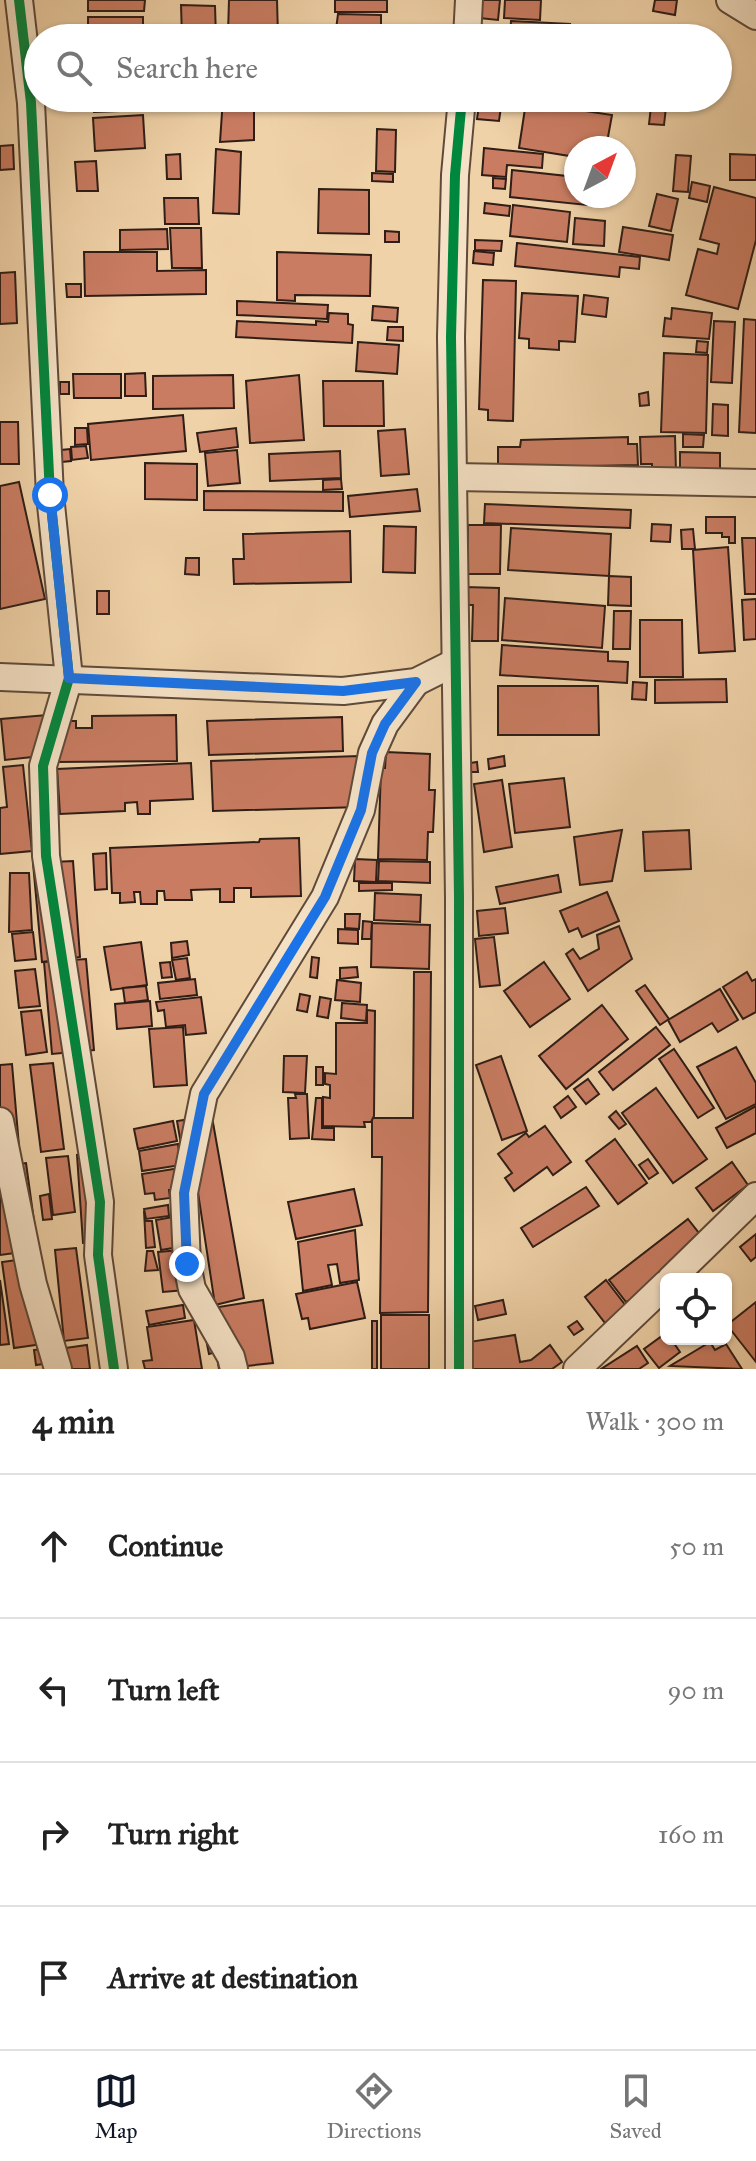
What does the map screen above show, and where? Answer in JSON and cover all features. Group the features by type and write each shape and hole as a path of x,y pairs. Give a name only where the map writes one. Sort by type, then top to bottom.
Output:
{"street":[{"path":"19,0 24,43"},
{"path":"468,24 469,0"},
{"path":"730,0 756,16"},
{"path":"31,112 50,495 69,678 43,766 46,856 100,1202 98,1255 114,1369"},
{"path":"459,1369 459,897 451,337 455,175 461,112"},
{"path":"454,477 756,483"},
{"path":"0,677 343,691 416,682 454,663"},
{"path":"234,1369 231,1357 192,1289 187,1264 184,1193 204,1094 325,897 361,810 372,753 385,724 416,682"},
{"path":"0,1121 33,1284 58,1369"},
{"path":"677,1273 756,1196"},
{"path":"577,1369 660,1290"}],"building":[{"path":"88,0 145,0 144,11 88,11"},
{"path":"229,0 277,0 278,24 228,24"},
{"path":"335,0 387,0 387,12 335,12"},
{"path":"472,0 500,0 498,20 470,17"},
{"path":"505,0 541,0 540,20 504,18"},
{"path":"655,0 677,0 675,15 653,11"},
{"path":"181,5 215,6 216,24 182,24"},
{"path":"338,14 381,15 381,24 337,24"},
{"path":"88,17 143,17 143,24 88,24"},
{"path":"511,21 570,24 511,24"},
{"path":"222,112 254,112 254,140 220,142"},
{"path":"478,112 500,112 499,121 477,119"},
{"path":"524,112 612,115 608,136 564,136 564,155 519,148"},
{"path":"650,112 665,112 664,125 649,124"},
{"path":"143,115 145,148 95,151 93,118"},
{"path":"377,129 396,130 395,172 376,171"},
{"path":"13,145 14,169 0,170 0,146"},
{"path":"484,148 543,154 542,168 507,165 506,177 482,175"},
{"path":"216,149 241,152 239,214 213,213"},
{"path":"180,154 181,179 167,179 166,155"},
{"path":"730,154 756,155 756,180 730,180"},
{"path":"676,155 691,156 688,192 673,191"},
{"path":"96,161 98,191 77,191 75,162"},
{"path":"512,170 564,176 564,203 510,197"},
{"path":"372,173 393,174 393,182 372,181"},
{"path":"493,178 506,179 505,189 493,188"},
{"path":"692,182 710,186 707,202 689,198"},
{"path":"714,187 756,198 756,240 738,309 686,295 698,249 717,254 719,244 700,239"},
{"path":"319,189 369,190 369,234 318,233"},
{"path":"657,194 678,199 671,231 649,226"},
{"path":"164,198 198,198 199,224 165,224"},
{"path":"485,203 510,206 509,216 484,213"},
{"path":"513,205 570,212 567,242 510,236"},
{"path":"575,218 605,221 604,246 573,244"},
{"path":"623,227 673,235 669,260 619,252"},
{"path":"170,228 201,228 202,268 172,268"},
{"path":"167,229 168,249 120,250 120,230"},
{"path":"385,231 399,232 399,242 385,242"},
{"path":"475,240 502,241 501,251 475,250"},
{"path":"517,243 640,257 639,269 620,267 619,277 515,266"},
{"path":"474,251 494,253 493,265 473,263"},
{"path":"84,252 157,252 157,271 206,270 206,294 85,296"},
{"path":"277,252 371,255 370,296 295,295 295,301 277,300"},
{"path":"15,272 17,323 0,324 0,273"},
{"path":"483,280 516,281 513,421 488,420 488,410 479,409"},
{"path":"66,284 81,284 81,297 67,297"},
{"path":"522,293 578,296 575,342 559,341 559,350 529,348 529,339 519,338"},
{"path":"584,295 608,298 606,317 582,314"},
{"path":"237,301 328,305 327,319 237,315"},
{"path":"373,306 398,308 397,322 372,320"},
{"path":"672,308 712,313 709,339 663,336 665,318 671,319"},
{"path":"329,313 348,314 348,324 353,325 352,343 236,337 237,321 316,325 316,321 328,322"},
{"path":"744,319 756,320 756,433 739,432"},
{"path":"714,321 735,322 732,383 711,382"},
{"path":"388,327 403,327 403,341 387,340"},
{"path":"697,341 708,342 707,353 696,352"},
{"path":"358,342 399,345 397,374 356,371"},
{"path":"664,353 708,355 706,433 661,432"},
{"path":"145,373 146,396 125,396 125,374"},
{"path":"73,374 121,374 121,398 74,398"},
{"path":"233,375 234,408 153,409 153,376"},
{"path":"299,375 304,440 250,443 246,381"},
{"path":"323,381 383,381 384,426 324,426"},
{"path":"60,382 69,382 69,394 60,394"},
{"path":"648,392 649,405 640,406 639,394"},
{"path":"713,404 728,405 728,436 712,435"},
{"path":"183,415 186,451 91,460 88,424"},
{"path":"0,422 18,422 19,464 0,464"},
{"path":"75,428 87,428 88,444 75,445"},
{"path":"236,428 238,447 200,452 197,433"},
{"path":"405,429 409,474 381,476 378,431"},
{"path":"683,434 704,435 703,447 683,447"},
{"path":"675,436 676,472 652,472 652,464 641,464 640,437"},
{"path":"628,437 628,444 637,444 638,465 498,468 498,447 520,447 521,440"},
{"path":"86,446 88,458 72,460 71,447"},
{"path":"70,449 71,461 62,462 61,450"},
{"path":"237,450 240,483 208,486 205,453"},
{"path":"340,451 341,478 270,481 269,454"},
{"path":"680,452 720,453 720,475 680,475"},
{"path":"145,463 197,464 197,500 145,499"},
{"path":"341,479 342,489 323,490 323,480"},
{"path":"19,482 45,599 0,609 0,486"},
{"path":"417,489 420,511 350,517 348,496"},
{"path":"204,491 343,492 343,511 204,510"},
{"path":"485,504 631,510 630,528 484,523"},
{"path":"706,517 735,517 735,543 729,543 729,537 722,537 722,533 706,533"},
{"path":"652,524 671,525 670,542 651,541"},
{"path":"468,525 501,525 500,574 468,574"},
{"path":"384,526 416,527 415,573 383,572"},
{"path":"511,528 611,534 609,576 508,570"},
{"path":"693,529 695,549 682,549 681,530"},
{"path":"350,531 351,582 234,584 233,559 244,559 243,534"},
{"path":"742,538 756,538 756,594 745,594"},
{"path":"728,547 735,651 699,653 693,550"},
{"path":"186,558 199,558 199,575 185,574"},
{"path":"609,576 631,577 631,606 608,605"},
{"path":"465,587 499,588 498,641 472,641 473,605 466,605"},
{"path":"97,591 109,591 109,614 97,614"},
{"path":"505,598 605,606 602,648 502,640"},
{"path":"756,599 756,639 744,640 742,600"},
{"path":"614,611 631,611 630,649 613,649"},
{"path":"640,620 682,620 683,677 640,677"},
{"path":"502,645 608,652 608,661 628,662 627,683 500,675"},
{"path":"726,679 727,702 655,703 655,680"},
{"path":"633,682 647,683 646,700 632,699"},
{"path":"498,686 598,686 599,735 498,735"},
{"path":"47,715 51,755 5,760 1,719"},
{"path":"176,715 177,761 56,762 55,721 76,721 76,728 92,728 92,716"},
{"path":"342,717 343,751 209,755 207,721"},
{"path":"386,752 430,754 429,790 435,790 433,832 428,832 427,860 378,859 381,768 385,768"},
{"path":"359,756 361,807 213,811 211,761"},
{"path":"504,756 505,766 489,769 488,759"},
{"path":"477,762 478,772 471,772 470,763"},
{"path":"191,763 193,799 150,801 150,814 138,814 137,802 125,803 125,811 60,814 57,769"},
{"path":"23,765 32,851 0,854 0,808 7,807 3,767"},
{"path":"564,778 570,827 515,833 509,784"},
{"path":"502,780 512,847 484,852 474,784"},
{"path":"622,830 612,881 580,885 574,837"},
{"path":"689,830 691,869 645,871 643,832"},
{"path":"299,838 301,896 251,897 251,888 234,888 234,902 220,902 220,889 191,890 192,900 165,900 164,891 157,891 157,904 141,904 140,892 134,892 135,902 120,903 120,893 112,893 110,848"},
{"path":"106,853 107,889 95,890 93,854"},
{"path":"355,859 377,860 376,882 354,881"},
{"path":"73,861 80,957 42,962 33,863"},
{"path":"379,861 430,862 430,883 378,881"},
{"path":"10,873 29,873 32,930 9,932"},
{"path":"558,875 561,892 500,904 496,887"},
{"path":"359,883 392,883 392,890 359,891"},
{"path":"607,892 619,921 582,937 578,928 569,932 560,911"},
{"path":"375,893 421,895 420,922 374,920"},
{"path":"505,908 508,933 479,936 477,911"},
{"path":"345,914 360,914 359,929 345,928"},
{"path":"363,921 372,922 371,939 362,939"},
{"path":"372,923 430,925 429,969 371,967"},
{"path":"619,926 632,959 588,991 566,954 573,949 580,959 599,949 597,935"},
{"path":"338,929 358,930 358,944 338,943"},
{"path":"33,932 36,959 15,961 12,934"},
{"path":"494,937 500,985 480,987 475,939"},
{"path":"187,941 189,955 172,958 171,943"},
{"path":"141,942 147,985 111,990 104,947"},
{"path":"312,957 319,958 317,978 310,977"},
{"path":"187,958 190,978 176,980 172,960"},
{"path":"86,959 94,1050 52,1054 44,962"},
{"path":"170,962 172,977 162,978 160,963"},
{"path":"544,962 570,999 530,1027 504,991"},
{"path":"357,967 358,977 340,979 340,968"},
{"path":"35,969 40,1006 19,1008 15,971"},
{"path":"414,972 431,972 428,1312 380,1313 382,1157 372,1157 372,1118 413,1118"},
{"path":"747,972 752,981 756,979 756,1012 743,1019 723,987"},
{"path":"195,979 197,995 160,999 158,983"},
{"path":"337,980 361,983 360,1002 335,1000"},
{"path":"645,985 669,1019 660,1025 636,991"},
{"path":"146,986 148,1000 125,1003 123,988"},
{"path":"720,989 738,1020 718,1032 712,1023 680,1042 668,1020"},
{"path":"300,994 310,996 307,1012 297,1010"},
{"path":"201,997 206,1033 186,1035 185,1025 166,1027 164,1010 158,1011 156,1002"},
{"path":"320,997 331,999 328,1018 317,1016"},
{"path":"150,1001 152,1026 117,1029 115,1004"},
{"path":"342,1003 367,1005 366,1021 341,1018"},
{"path":"602,1005 628,1039 566,1089 539,1056"},
{"path":"41,1010 47,1052 26,1055 21,1012"},
{"path":"367,1010 375,1011 374,1116 371,1122 364,1122 365,1127 323,1126 323,1097 330,1098 330,1085 325,1084 325,1073 336,1074 336,1023 367,1023"},
{"path":"183,1027 187,1085 154,1087 149,1029"},
{"path":"656,1027 670,1045 613,1090 599,1072"},
{"path":"736,1047 756,1083 756,1104 726,1119 697,1067"},
{"path":"674,1049 714,1108 698,1118 659,1059"},
{"path":"284,1056 307,1056 305,1093 283,1092"},
{"path":"501,1056 527,1131 502,1140 476,1065"},
{"path":"53,1063 64,1149 41,1152 30,1065"},
{"path":"12,1064 20,1158 0,1159 0,1065"},
{"path":"316,1067 323,1067 323,1085 316,1085"},
{"path":"588,1079 599,1094 586,1104 574,1089"},
{"path":"656,1088 707,1159 673,1183 622,1113"},
{"path":"295,1094 307,1094 309,1138 290,1139 288,1098 296,1098"},
{"path":"568,1096 576,1107 561,1118 554,1107"},
{"path":"316,1098 322,1098 322,1128 334,1128 334,1140 312,1139"},
{"path":"756,1106 756,1133 727,1148 716,1128"},
{"path":"616,1111 626,1124 619,1129 609,1117"},
{"path":"212,1117 244,1298 215,1305 187,1120"},
{"path":"184,1120 188,1149 182,1150 177,1121"},
{"path":"173,1121 177,1141 138,1149 134,1129"},
{"path":"545,1126 571,1162 553,1175 547,1167 514,1191 505,1178 512,1173 498,1154 526,1133 529,1137"},
{"path":"615,1139 647,1183 618,1204 586,1161"},
{"path":"178,1144 181,1165 142,1171 139,1151"},
{"path":"103,1153 109,1241 83,1243 77,1155"},
{"path":"68,1156 75,1212 53,1215 46,1158"},
{"path":"648,1159 658,1173 649,1179 639,1165"},
{"path":"732,1162 748,1185 713,1211 696,1188"},
{"path":"26,1163 38,1250 0,1255 0,1166"},
{"path":"180,1168 174,1190 169,1190 170,1198 155,1200 154,1193 145,1194 142,1174"},
{"path":"586,1187 599,1206 533,1247 521,1228"},
{"path":"354,1189 362,1225 296,1239 288,1202"},
{"path":"49,1194 52,1219 43,1220 40,1196"},
{"path":"168,1205 169,1216 146,1219 144,1209"},
{"path":"144,1211 145,1221 152,1221 155,1247 146,1248"},
{"path":"173,1217 179,1247 161,1250 156,1220"},
{"path":"688,1219 702,1237 636,1297 626,1302 609,1280"},
{"path":"355,1230 359,1280 340,1283 337,1264 328,1265 332,1285 303,1291 298,1242"},
{"path":"756,1234 756,1257 751,1261 740,1247"},
{"path":"76,1248 88,1338 64,1341 55,1250"},
{"path":"181,1250 197,1289 163,1292 158,1252"},
{"path":"147,1251 153,1251 158,1270 145,1271"},
{"path":"39,1257 50,1343 14,1348 2,1262"},
{"path":"0,1280 9,1344 0,1345"},
{"path":"606,1280 626,1306 605,1323 585,1297"},
{"path":"357,1282 365,1318 310,1329 308,1318 302,1319 296,1294"},
{"path":"263,1300 273,1363 219,1369 216,1352 209,1354 200,1310"},
{"path":"503,1300 506,1314 478,1320 475,1306"},
{"path":"756,1302 756,1362 732,1331 732,1321"},
{"path":"183,1305 185,1318 149,1325 146,1311"},
{"path":"381,1315 429,1315 429,1369 381,1369"},
{"path":"194,1320 202,1369 145,1369 143,1361 152,1360 147,1327"},
{"path":"372,1321 377,1321 377,1369 372,1369"},
{"path":"577,1321 583,1329 574,1335 568,1327"},
{"path":"515,1335 520,1362 531,1360 550,1345 562,1362 552,1369 473,1369 469,1342"},
{"path":"660,1337 660,1345 675,1345 680,1352 659,1368 644,1349"},
{"path":"87,1345 90,1369 68,1369 65,1348"},
{"path":"705,1345 712,1345 715,1350 727,1345 742,1369 670,1366"},
{"path":"637,1346 648,1363 639,1369 601,1369"},
{"path":"55,1347 57,1362 36,1365 34,1350"}],"cycle path":[{"path":"19,0 24,43"},
{"path":"31,112 50,495 69,678 43,766 46,856 100,1202 98,1255 114,1369"},
{"path":"459,1369 459,897 451,337 455,175 461,112"}],"route":[{"path":"50,495 69,678 343,691 416,682 385,724 372,753 369,784 361,810 325,897 204,1094 184,1193 187,1264"}]}
